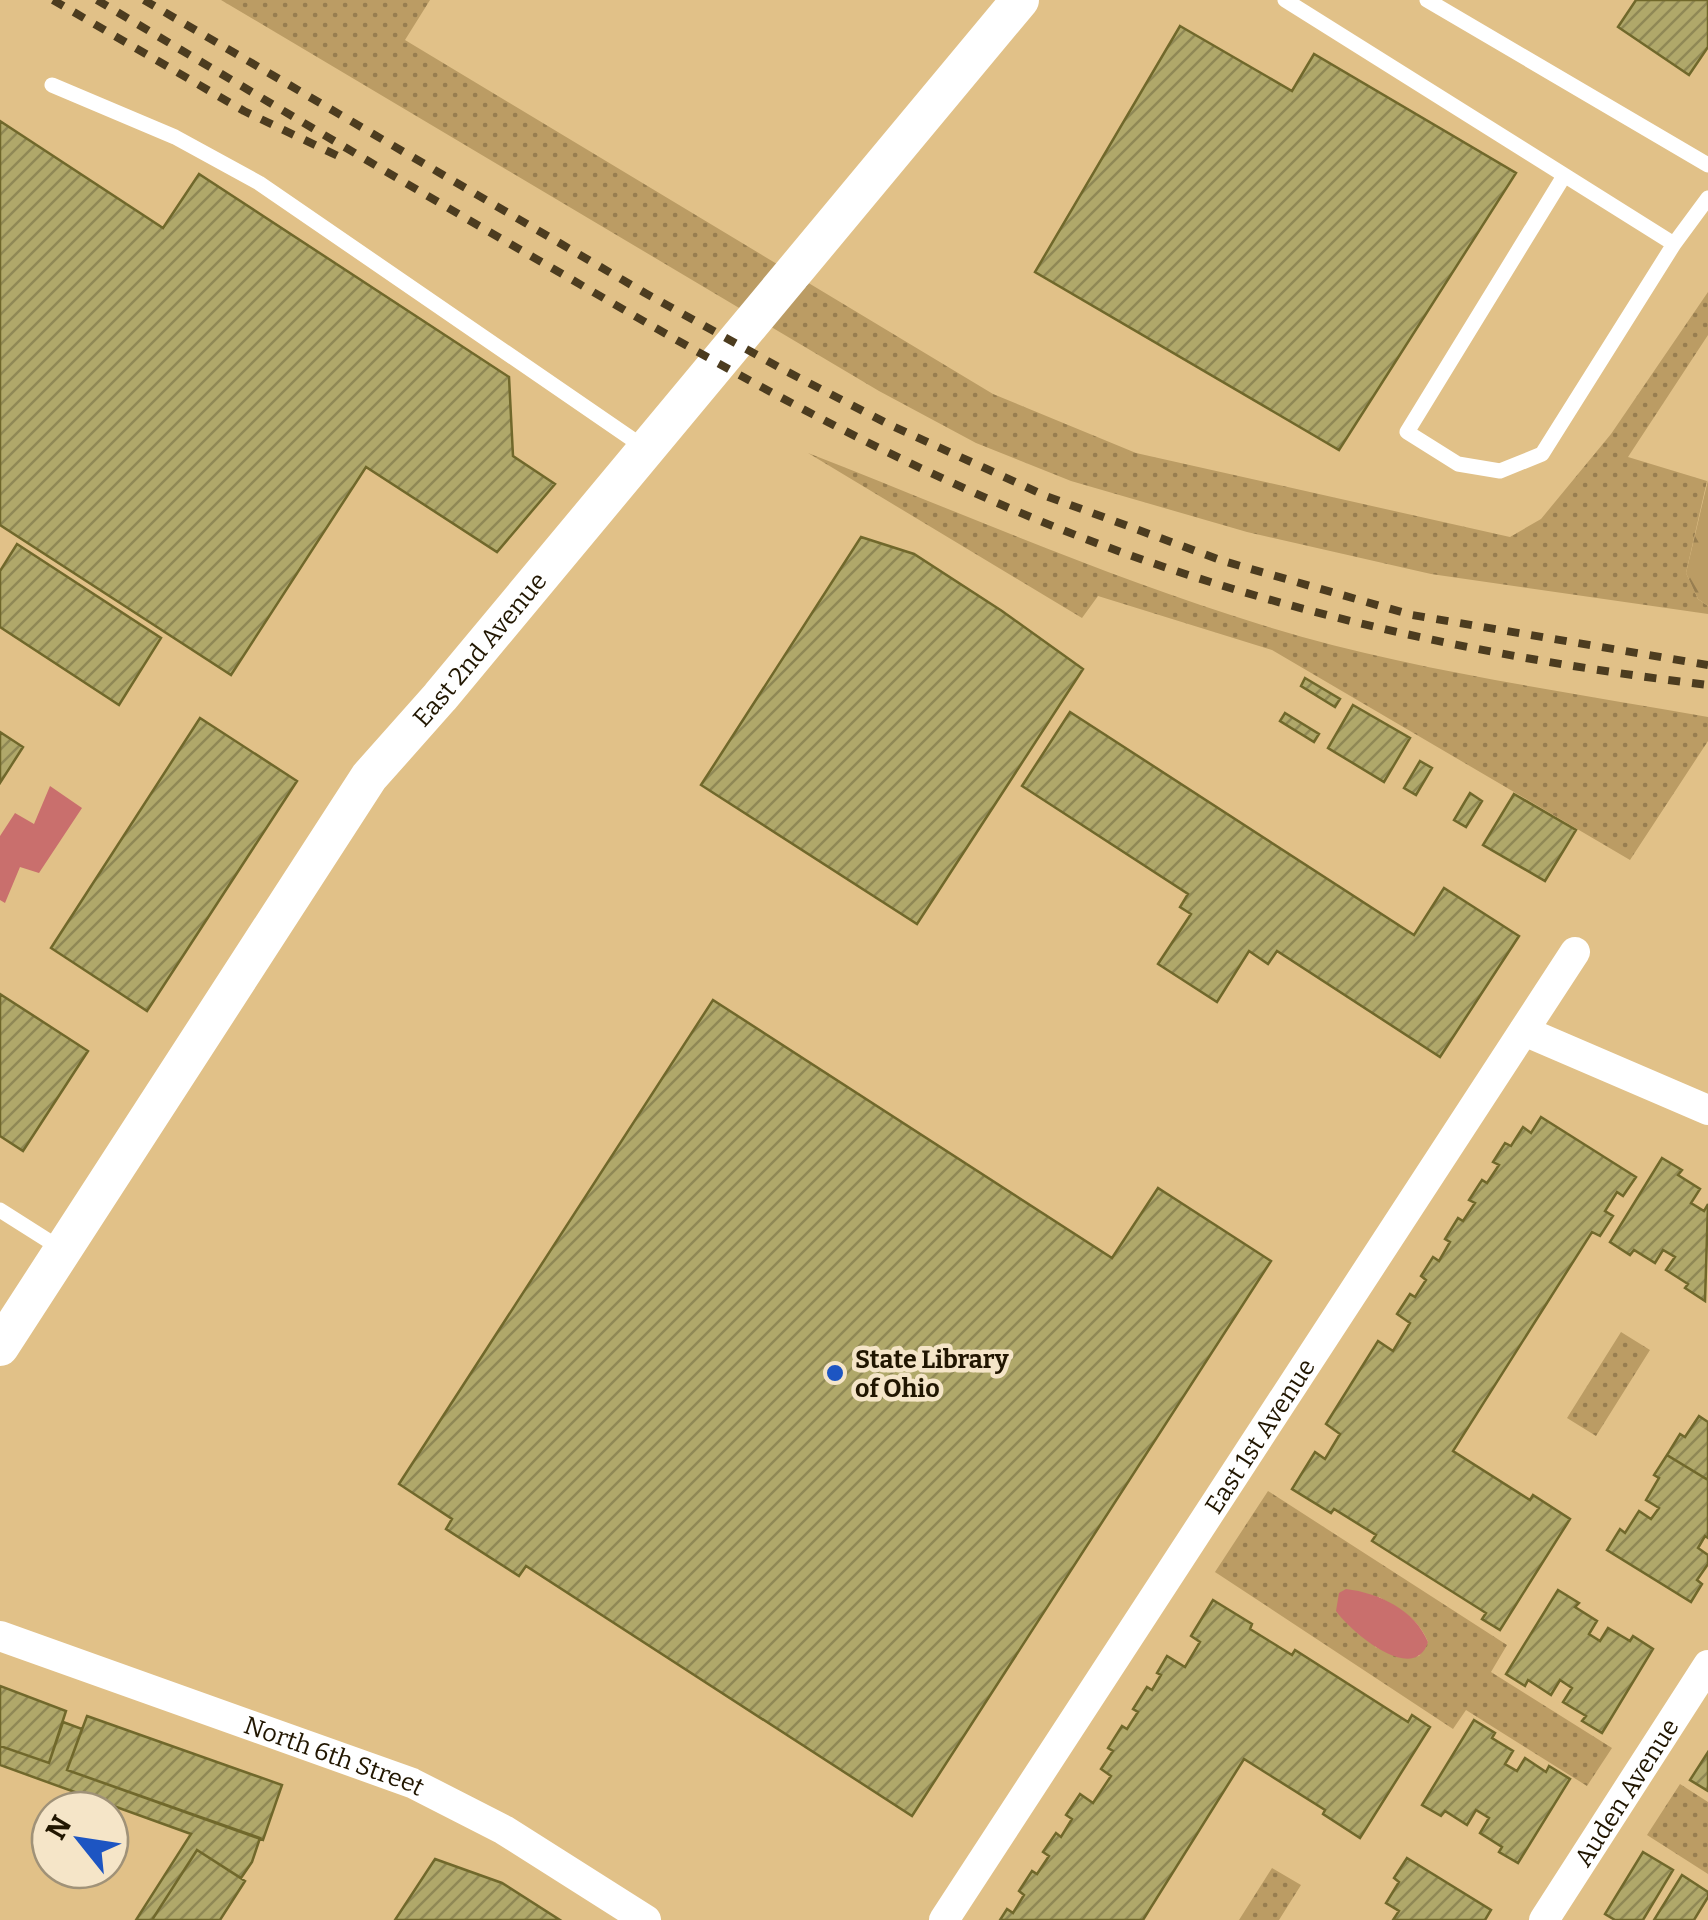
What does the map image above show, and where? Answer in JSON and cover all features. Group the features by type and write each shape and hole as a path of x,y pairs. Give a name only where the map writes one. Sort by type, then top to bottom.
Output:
{"street":[{"name":"East 2nd Avenue","path":"0,1348 369,777 1020,0"},
{"name":"East 1st Avenue","path":"944,1920 1575,952"},
{"path":"1524,1030 1708,1110"},
{"name":"North 6th Street","path":"0,1636 412,1783 504,1830 646,1920"},
{"name":"Auden Avenue","path":"1544,1920 1707,1668"}],"lane":[{"path":"1426,0 1708,165"},
{"path":"1291,2 1674,244"},
{"path":"52,85 175,136 259,183 644,448"},
{"path":"1564,176 1407,432 1458,464 1500,471 1542,454 1674,244 1708,198"},
{"path":"0,1210 63,1250"}],"green space":[{"path":"221,0 430,0 405,40 993,394 1136,453 1510,537 1541,519 1611,434 1708,292 1708,335 1628,457 1707,481 1686,573 1698,599 1708,606 1708,614 1431,574 1247,532 1071,481 976,443 879,391"},
{"path":"808,453 1090,565 1262,625 1428,667 1708,717 1708,741 1630,860 1272,650 1098,596 1082,618"},
{"path":"1708,480 1708,606 1698,599 1686,573"},
{"path":"1621,1332 1650,1350 1596,1436 1567,1418"},
{"path":"1268,1491 1507,1645 1491,1672 1612,1748 1587,1786 1466,1710 1453,1729 1215,1572","holes":["1379,1597 1420,1627 1428,1642 1419,1656 1406,1658 1375,1647"]},
{"path":"1680,1784 1708,1802 1708,1874 1647,1835"},
{"path":"1272,1868 1301,1885 1279,1920 1239,1920"}],"shaded area":[{"path":"50,786 82,808 39,873 20,867 5,903 0,900 0,836 15,813 34,824"},
{"path":"1346,1589 1371,1594 1405,1612 1428,1642 1421,1654 1410,1659 1396,1657 1354,1630 1336,1611 1339,1593"}],"building":[{"path":"1636,0 1708,0 1708,47 1689,75 1618,27"},
{"path":"1180,26 1292,91 1314,54 1516,173 1339,450 1035,272"},
{"path":"0,121 163,228 199,174 509,377 513,456 555,484 497,552 366,467 231,675 0,525"},
{"path":"861,537 914,554 1083,669 917,924 701,785"},
{"path":"17,544 161,638 119,705 0,627 0,571"},
{"path":"1305,678 1340,699 1335,707 1301,686"},
{"path":"1353,705 1410,738 1384,782 1328,748"},
{"path":"1070,712 1414,935 1444,888 1519,936 1440,1057 1277,951 1268,964 1249,951 1217,1002 1158,964 1191,914 1180,907 1188,894 1022,786"},
{"path":"1285,713 1319,734 1314,742 1280,721"},
{"path":"200,718 297,781 147,1011 51,948"},
{"path":"0,732 23,747 0,783"},
{"path":"1420,761 1432,768 1416,795 1404,788"},
{"path":"1470,793 1482,801 1466,827 1454,820"},
{"path":"1514,794 1576,830 1545,881 1483,845"},
{"path":"0,994 88,1051 23,1151 0,1136"},
{"name":"State Library of Ohio","path":"713,1000 1112,1258 1158,1188 1271,1261 912,1816 526,1566 519,1576 446,1529 452,1519 399,1484"},
{"path":"1541,1117 1636,1177 1623,1196 1617,1192 1605,1211 1613,1216 1600,1236 1592,1232 1453,1451 1530,1500 1533,1495 1570,1519 1500,1630 1482,1619 1486,1613 1372,1541 1376,1535 1292,1489 1315,1452 1325,1459 1340,1434 1326,1424 1378,1341 1393,1351 1410,1323 1397,1314 1410,1294 1415,1297 1426,1280 1421,1276 1433,1257 1439,1261 1450,1242 1445,1239 1458,1218 1463,1221 1475,1203 1469,1200 1482,1180 1487,1183 1499,1165 1493,1162 1505,1143 1511,1146 1523,1127 1531,1133"},
{"path":"1662,1158 1682,1170 1678,1175 1700,1189 1691,1203 1704,1211 1708,1204 1705,1301 1666,1270 1675,1257 1663,1250 1655,1263 1634,1250 1630,1255 1610,1242"},
{"path":"1699,1416 1708,1422 1708,1480 1667,1455 1680,1434 1685,1437"},
{"path":"1667,1455 1708,1480 1708,1538 1705,1536 1698,1548 1708,1555 1708,1564 1697,1580 1702,1584 1691,1602 1607,1550 1620,1529 1625,1533 1639,1511 1651,1519 1659,1508 1646,1500 1659,1478 1654,1475"},
{"path":"1558,1590 1597,1621 1589,1634 1600,1641 1608,1628 1630,1641 1633,1636 1653,1649 1602,1733 1582,1721 1586,1716 1563,1702 1572,1688 1560,1680 1551,1695 1528,1680 1525,1686 1506,1674"},
{"path":"1213,1600 1292,1655 1295,1650 1408,1722 1412,1715 1430,1727 1360,1838 1323,1814 1325,1810 1244,1759 1143,1920 1000,1920 1007,1909 1013,1913 1024,1895 1019,1891 1032,1871 1037,1874 1049,1856 1043,1852 1056,1833 1061,1837 1072,1819 1066,1815 1080,1794 1093,1803 1111,1776 1101,1769 1113,1751 1108,1748 1122,1726 1127,1729 1138,1712 1133,1709 1147,1687 1152,1690 1167,1656 1185,1667 1200,1642 1191,1636"},
{"path":"0,1686 66,1711 49,1763 0,1746"},
{"path":"87,1716 282,1785 263,1840 67,1770"},
{"path":"1474,1720 1513,1751 1505,1764 1517,1771 1525,1758 1546,1772 1549,1766 1570,1779 1518,1863 1499,1852 1502,1847 1480,1833 1489,1818 1476,1810 1467,1825 1445,1811 1441,1816 1422,1805"},
{"path":"63,1722 82,1729 67,1770 124,1790 69,1790 0,1765 0,1746 49,1763"},
{"path":"1708,1752 1708,1791 1690,1780"},
{"path":"130,1792 260,1838 252,1862 241,1878 197,1850 152,1920 136,1920 191,1834 130,1812"},
{"path":"197,1850 245,1881 220,1920 152,1920"},
{"path":"1643,1852 1673,1870 1643,1920 1615,1920 1605,1914"},
{"path":"1407,1858 1491,1910 1485,1920 1393,1920 1399,1911 1386,1903 1399,1882 1394,1878"},
{"path":"435,1859 502,1883 560,1920 395,1920"},
{"path":"1682,1875 1708,1892 1694,1920 1654,1920"}],"railway":[{"path":"53,0 244,111 338,156"},
{"path":"97,0 689,347 880,449 1011,509 1155,564 1310,611 1547,662 1708,685"},
{"path":"144,0 784,370 890,425 1046,496 1223,561 1412,615 1708,665"}],"place":[{"name":"State Library of Ohio","path":"835,1373"}]}
